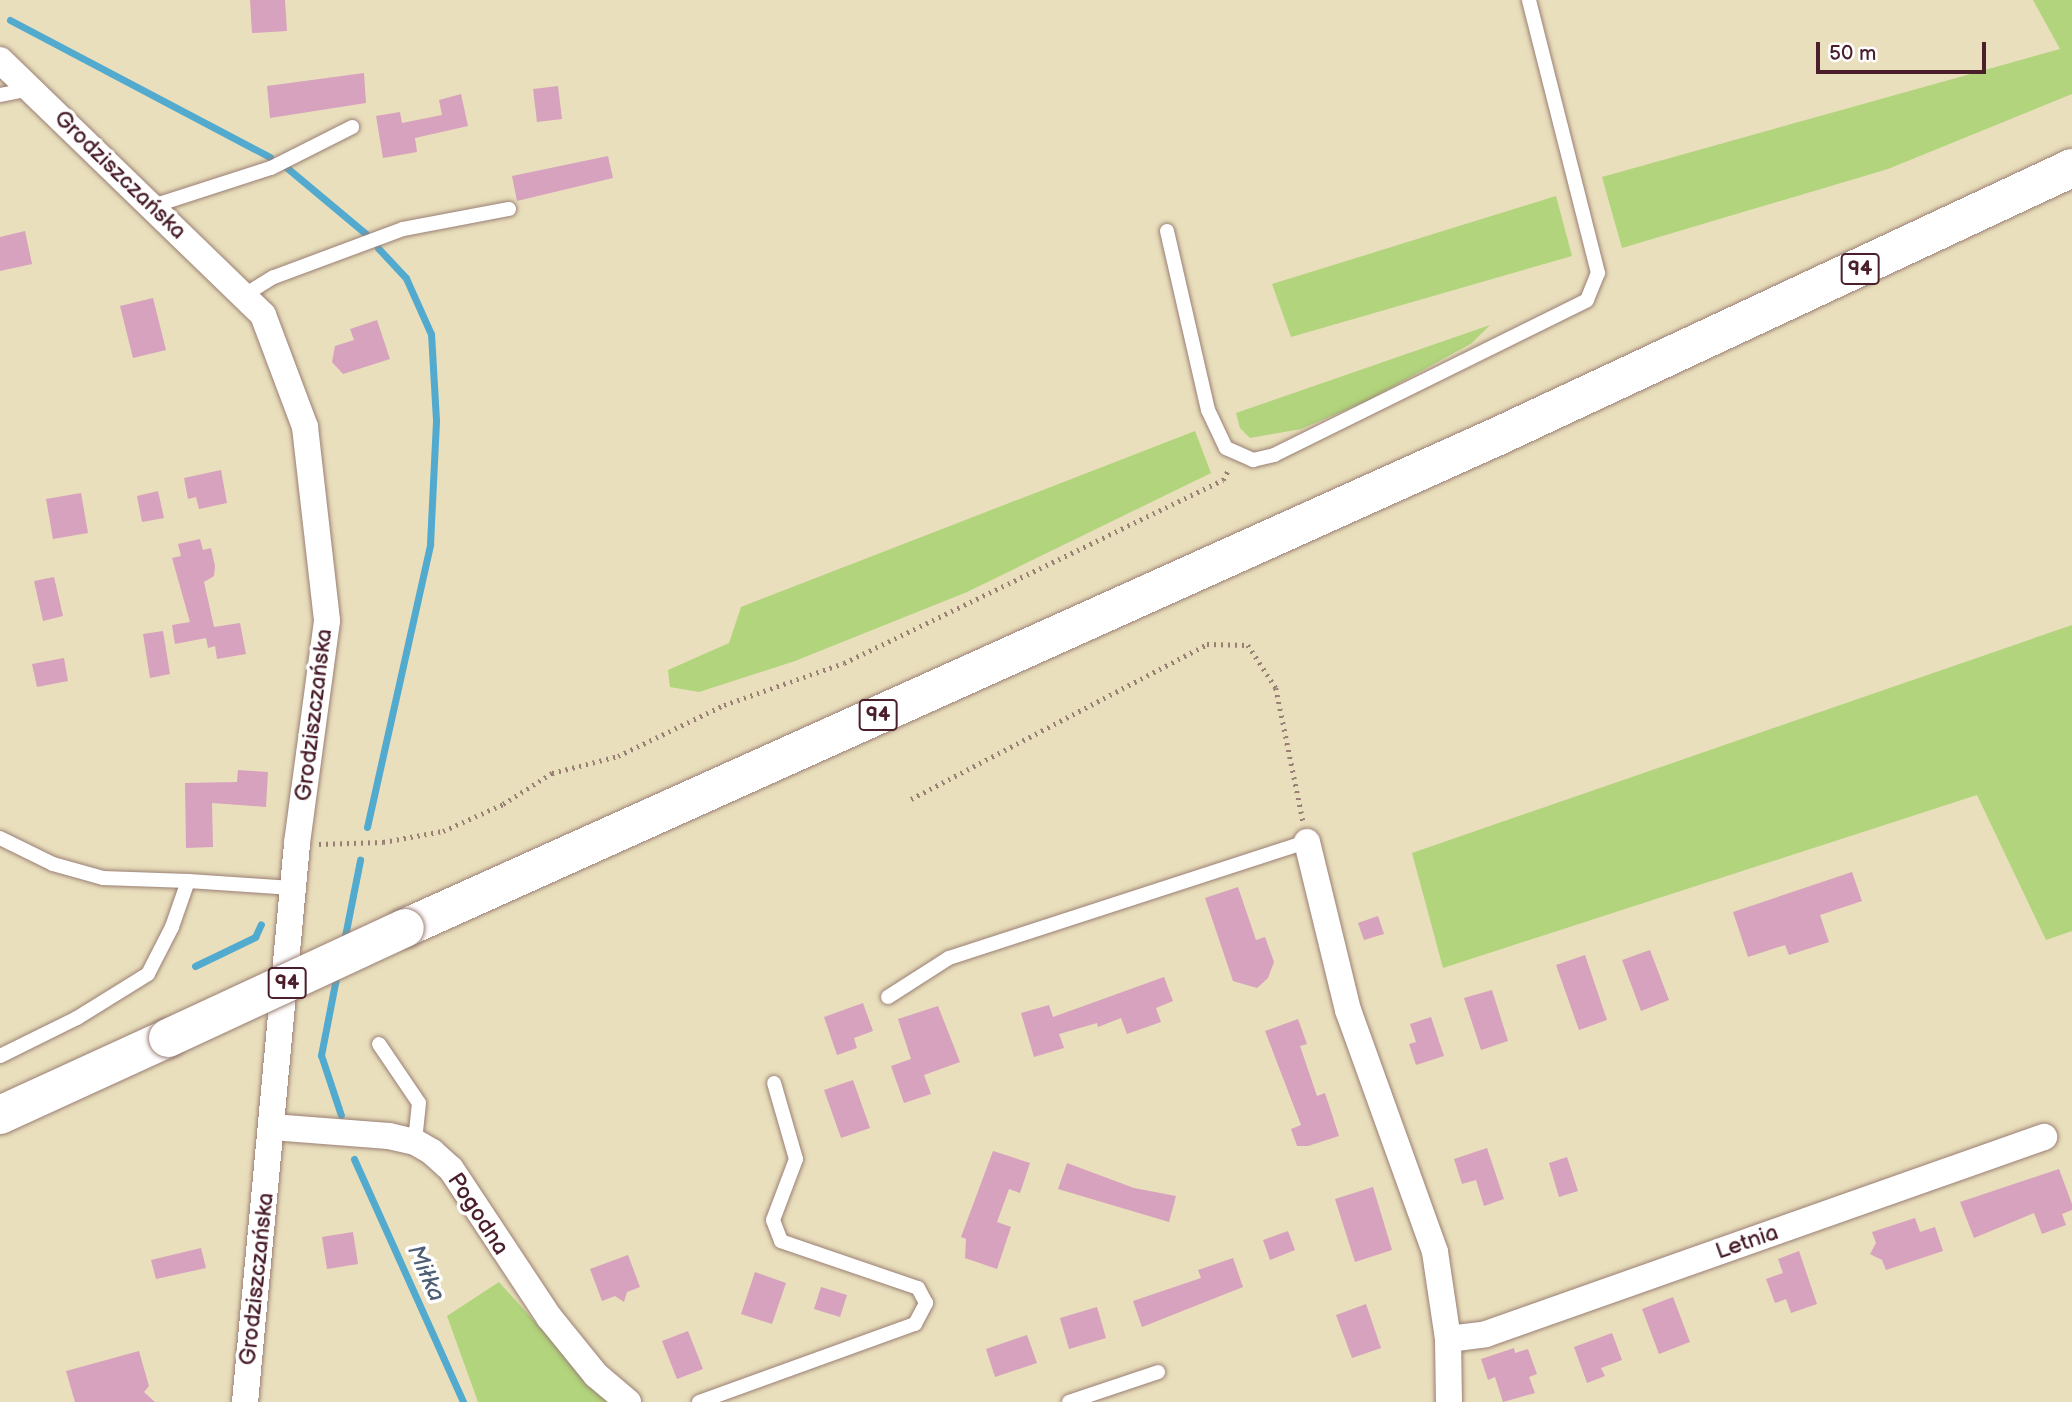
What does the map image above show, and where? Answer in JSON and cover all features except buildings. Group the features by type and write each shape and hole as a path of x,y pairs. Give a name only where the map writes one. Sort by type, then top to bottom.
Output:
{"main road":[{"name":"94","path":"0,1115 405,928 1470,448 2072,168"}],"street":[{"name":"Grodziszczańska","path":"0,60 263,315 305,426 327,621 297,844 245,1402"},
{"path":"1307,842 1348,1010 1435,1252 1448,1339 1449,1402"},
{"path":"272,1128 415,1142"},
{"name":"Letnia","path":"1448,1339 1486,1334 2044,1137"},
{"name":"Pogodna","path":"415,1142 451,1170 549,1317 596,1375 628,1402"}],"lane":[{"path":"1167,232 1208,410 1219,438 1235,455 1253,460 1274,455 1587,300 1598,273 1529,0"},
{"path":"0,95 30,89"},
{"path":"153,206 271,168 352,127"},
{"path":"243,296 274,277 404,229 509,209"},
{"path":"0,838 53,864 103,878 293,888"},
{"path":"888,997 949,958 1307,842"},
{"path":"0,1056 77,1018 148,974 172,927 188,881"},
{"path":"379,1044 419,1103 415,1142"},
{"path":"699,1402 915,1324 926,1303 918,1288 781,1241 773,1220 796,1159 774,1083"},
{"path":"1069,1402 1158,1372"}],"path":[{"path":"297,844 383,842 443,831 503,804 552,773 618,756 724,705 844,663 1223,480 1235,455"},
{"path":"911,799 1207,643 1248,645 1276,688 1307,842"}],"green space":[{"path":"2033,0 2072,0 2072,94 1888,169 1622,248 1602,177 2060,49"},
{"path":"1556,196 1572,256 1291,337 1272,284"},
{"path":"1490,325 1472,343 1367,401 1301,429 1250,438 1240,428 1236,413"},
{"path":"1195,431 1211,473 967,592 795,661 699,692 670,687 668,670 729,643 741,607"},
{"path":"2072,625 2072,931 2046,940 1977,795 1443,968 1412,853"},
{"path":"499,1282 607,1402 478,1402 447,1316"}],"waterway":[{"path":"10,20 270,157"},
{"path":"286,167 366,234"},
{"path":"367,827 430,544 436,420 431,334 406,278 378,248"},
{"path":"344,941 360,860"},
{"path":"195,966 255,937 261,924"},
{"path":"337,973 321,1055 341,1115"},
{"name":"Miłka","path":"354,1159 463,1402"}]}
